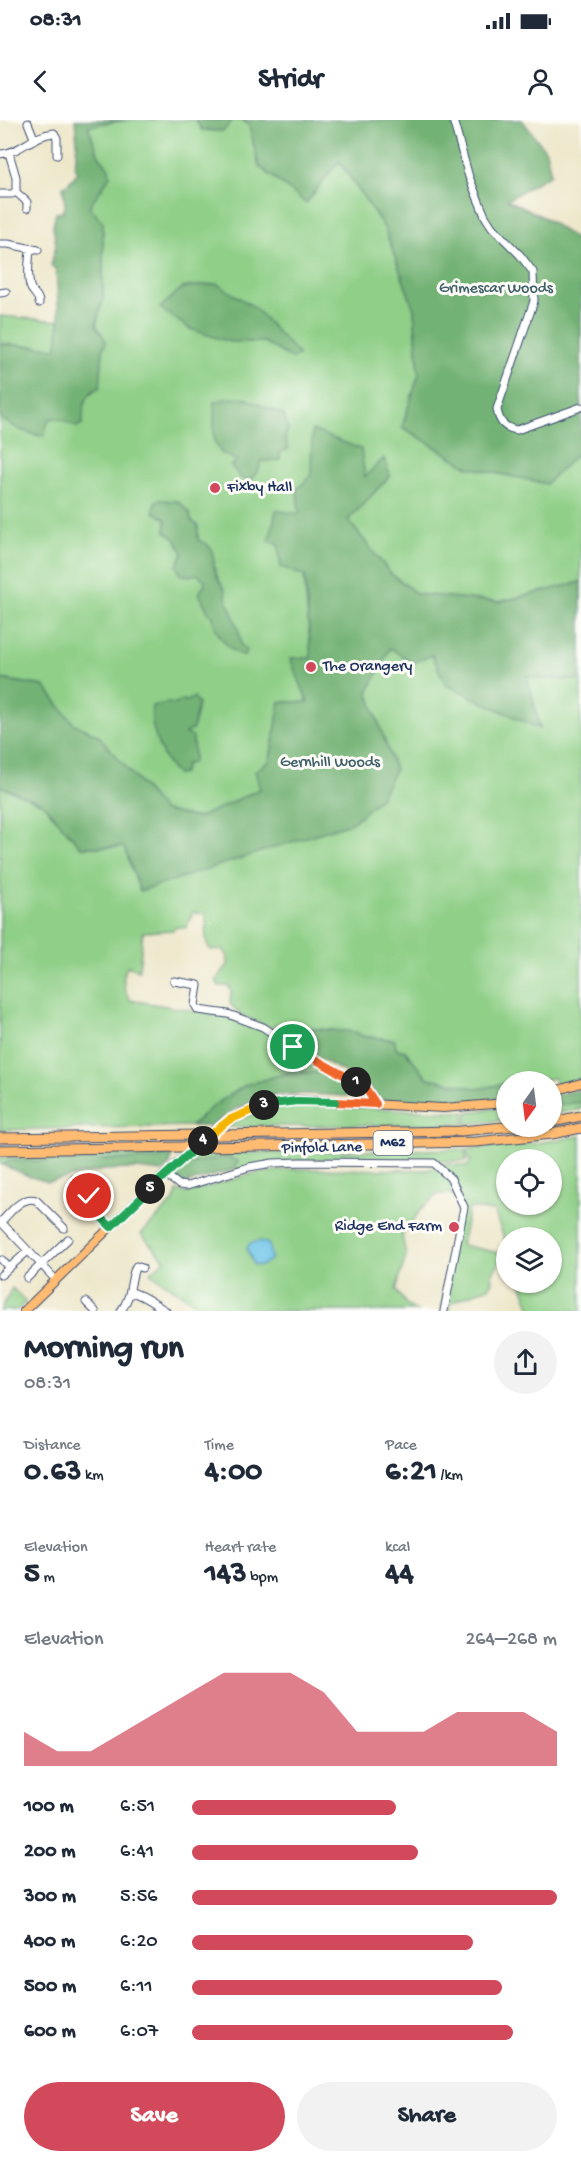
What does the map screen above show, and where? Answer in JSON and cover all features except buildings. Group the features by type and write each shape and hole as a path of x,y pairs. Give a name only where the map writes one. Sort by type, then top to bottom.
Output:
{"highway":[{"path":"562,1120 581,1116"},
{"name":"M62","path":"0,1138 461,1131 496,1128"},
{"name":"M62","path":"0,1150 476,1142 552,1134 581,1128"}],"main road":[{"path":"562,1089 581,1083"},
{"path":"23,1310 165,1174 217,1128 255,1108 297,1101 455,1108 496,1104"}],"street":[{"path":"453,120 469,177 485,216 492,227 520,255 533,272 534,301 497,409 498,419 507,429 517,430 581,407"},
{"path":"28,123 34,138"},
{"path":"0,154 9,153 34,138 54,133 57,138 57,155"},
{"path":"9,153 16,177 16,192"},
{"path":"0,194 12,195 16,192"},
{"path":"16,192 30,203"},
{"path":"0,244 34,250 28,267 30,286 40,298"},
{"path":"174,981 198,985 195,1005 198,1010 228,1014 263,1027 293,1047 364,1086 376,1104"},
{"name":"Pinfold Lane","path":"165,1174 179,1185 187,1186 249,1167 273,1163 434,1163 451,1179 464,1207 444,1311"},
{"path":"74,1179 89,1196 94,1198 95,1212 111,1227"},
{"path":"56,1280 0,1222 24,1200 30,1198 60,1218 64,1228"},
{"path":"27,1278 68,1239"},
{"path":"1,1275 28,1251"},
{"path":"2,1260 9,1268"},
{"path":"121,1311 131,1292 134,1270 136,1266 142,1268"},
{"path":"131,1292 146,1297 152,1304 166,1311"}],"green space":[{"path":"75,120 128,120 88,126 99,156 109,168 110,176 89,207 103,222 103,299 96,325 106,341 103,349 100,387 88,397 83,412 83,423 77,427 60,419 49,419 44,436 21,430 0,418 0,344 57,348 59,321 56,269 51,266 56,245 53,226 56,213 63,212 65,206 63,186 67,185 78,172 75,169 77,141"},
{"path":"128,120 196,120 202,130 223,131 233,120 242,120 249,125 259,166 306,203 339,161 384,227 414,309 419,374 402,428 546,484 581,450 581,582 499,602 417,594 390,573 348,520 390,476 365,478 311,476 299,515 269,542 278,542 281,567 304,575 311,659 291,658 308,702 280,702 270,760 261,789 198,818 164,811 98,735 74,724 44,686 0,679 0,388 100,386 103,349 106,341 96,325 103,299 103,222 89,207 109,168 99,156 87,125"},
{"path":"196,120 233,120 223,131 202,130"},
{"name":"Grimescar Woods","path":"242,120 522,120 546,151 551,174 507,200 545,218 581,243 581,450 546,484 468,467 402,427 419,374 414,309 384,227 339,161 306,203 259,166 249,125"},
{"path":"217,284 254,307 299,355 292,359 264,342 230,342 190,329 160,308 183,287"},
{"path":"0,316 59,321 57,348 0,344"},
{"path":"230,398 245,398 284,415 288,429 285,439 289,449 280,452 280,460 262,461 258,471 250,480 242,479 231,466 237,460 222,454 214,441 214,402"},
{"name":"Gernhill Woods","path":"312,430 361,449 365,477 384,458 390,476 348,520 390,573 417,594 499,602 581,582 581,680 527,676 540,729 446,685 432,655 413,663 390,648 368,692 395,770 381,797 353,822 140,891 124,847 81,847 43,804 0,786 0,679 44,686 74,724 98,735 164,811 198,818 260,789 255,771 270,760 280,702 308,702 290,658 311,658 305,576 281,567 278,543 269,542 276,510 299,514 297,489 311,476"},
{"path":"158,500 178,501 190,513 191,521 198,525 198,540 208,544 212,550 216,573 238,628 241,645 246,650 244,656 228,646 219,634 213,616 208,612 199,593 205,580 197,574 189,576 180,574 177,565 183,553 175,539 165,531 166,519 154,512 155,502"},
{"path":"390,648 433,655 540,728 527,675 544,679 581,680 581,1078 562,1084 562,1071 496,1071 496,1085 479,1089 428,1078 405,1051 396,1049 394,1040 362,1036 356,1032 277,1026 273,1028 242,1016 230,1004 229,986 219,986 216,980 228,965 227,955 223,950 211,950 206,942 205,914 193,912 186,928 176,927 173,930 143,932 139,970 127,966 123,979 124,988 130,1000 230,1017 261,1029 331,1073 290,1072 213,1106 191,1126 0,1130 0,786 43,804 81,847 124,847 140,891 395,770 368,692"},
{"path":"194,697 198,704 193,729 185,733 193,737 194,759 192,763 186,764 183,774 177,775 166,761 158,743 153,724 152,706 166,703 176,704"},
{"path":"276,1026 356,1032 362,1036 395,1040 396,1049 405,1051 428,1078 479,1089 496,1085 496,1098 427,1103 380,1099 367,1085 273,1030"},
{"path":"290,1072 331,1073 365,1095 364,1097 310,1094 273,1095 237,1108 210,1126 191,1126 213,1106 245,1085"},
{"path":"581,1091 581,1102 562,1105 562,1094"},
{"path":"581,1102 581,1109 562,1112 562,1103"},
{"path":"290,1105 464,1112 465,1124 223,1127 260,1111"},
{"path":"496,1108 496,1121 467,1124 467,1112"},
{"path":"581,1136 581,1311 532,1311 525,1293 562,1293 562,1227 500,1227 494,1211 469,1208 461,1245 496,1252 496,1268 491,1279 492,1283 489,1287 450,1303 450,1311 441,1311 460,1207 458,1199 450,1194 438,1194 421,1209 402,1236 406,1256 396,1290 408,1305 418,1311 196,1311 199,1306 150,1273 165,1260 141,1234 174,1201 177,1191 187,1193 251,1174 292,1169 427,1170 448,1164 468,1166 471,1159 468,1159 468,1149 530,1144"},
{"path":"466,1149 466,1161 307,1160 233,1170 226,1157 183,1165 194,1154"},
{"path":"166,1155 155,1159 9,1161 3,1165 0,1163 0,1157"},
{"path":"166,1155 172,1156 170,1164 163,1172 136,1169 104,1170 48,1182 3,1165 9,1161 155,1159"},
{"path":"226,1157 238,1161 233,1170 184,1184 175,1178 174,1173 183,1165"},
{"path":"12,1288 26,1302 17,1310 0,1311"}],"water":[{"path":"260,1241 269,1244 271,1259 261,1266 254,1265 247,1249 250,1243"}],"place":[{"name":"Fixby Hall","path":"215,488"},
{"name":"The Orangery","path":"311,667"},
{"name":"Ridge End Farm","path":"454,1227"}],"route":[{"path":"89,1196 94,1198 95,1212 111,1227 165,1174 217,1128 242,1113 282,1102 376,1104 364,1086 293,1047"}]}
